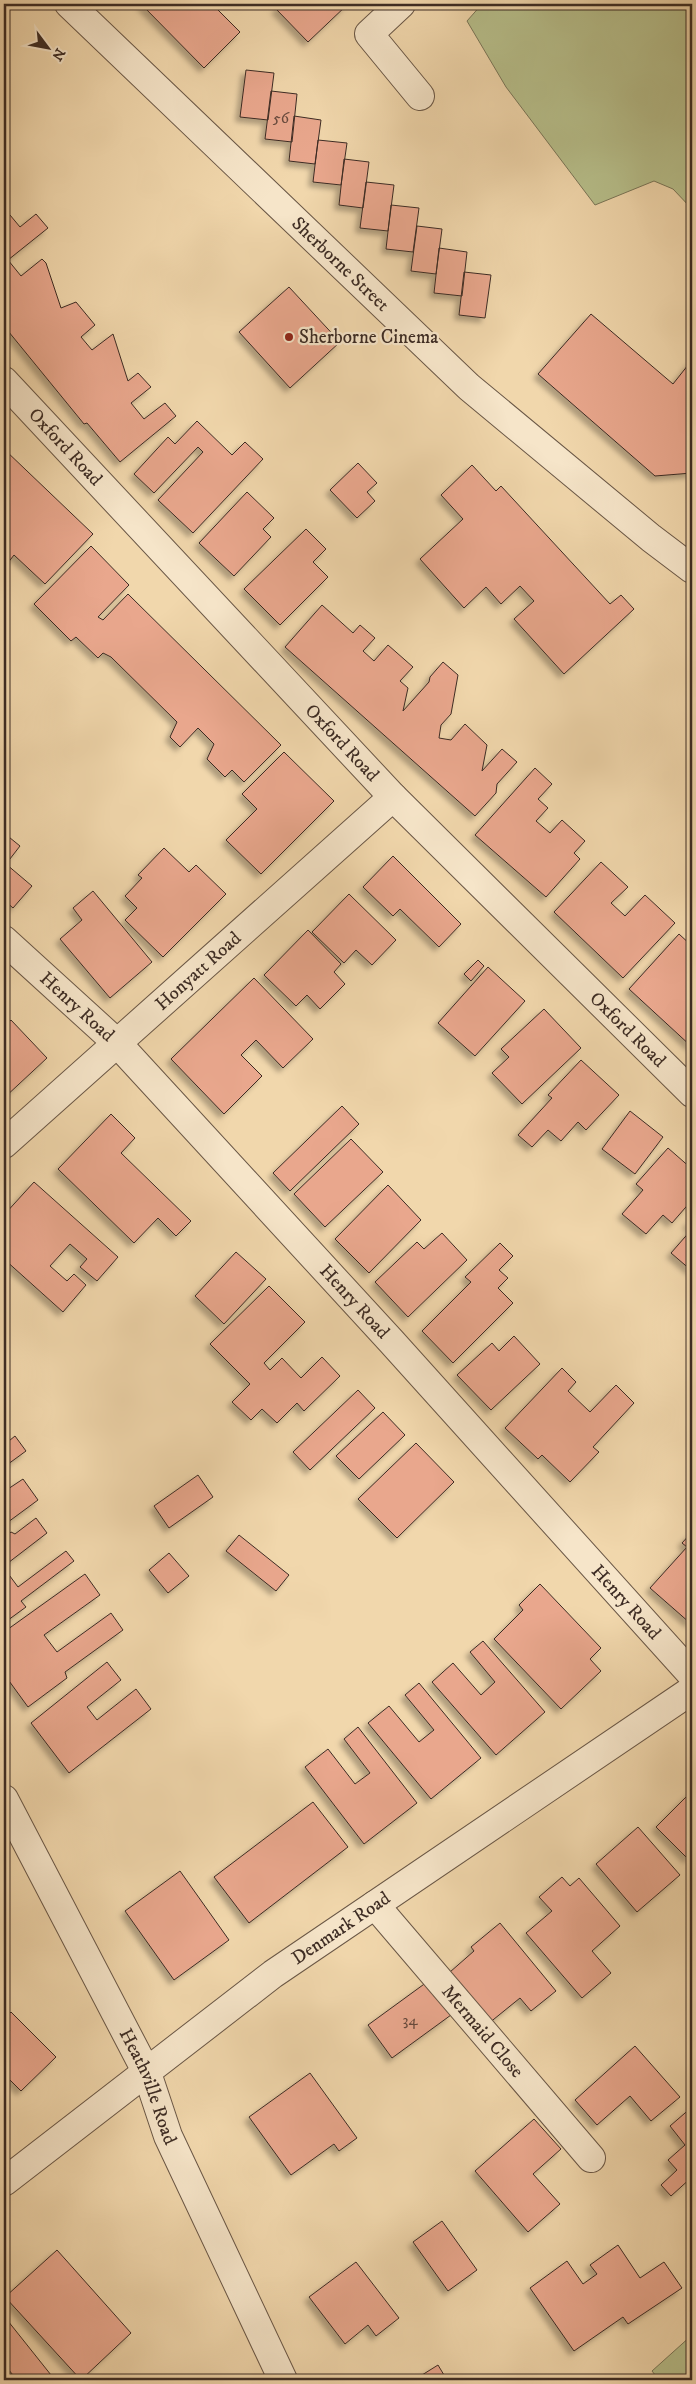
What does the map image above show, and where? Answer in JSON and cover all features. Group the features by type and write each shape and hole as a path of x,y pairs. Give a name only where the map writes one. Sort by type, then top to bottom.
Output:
{"street":[{"name":"Sherborne Street","path":"69,4 469,387 651,538 692,569"},
{"path":"401,4 369,34 420,96"},
{"name":"Oxford Road","path":"4,381 393,797 692,1093"},
{"name":"Honyatt Road","path":"4,1144 393,797"},
{"name":"Henry Road","path":"4,940 117,1043 384,1334 692,1675"},
{"name":"Denmark Road","path":"4,2182 273,1974 692,1690"},
{"name":"Heathville Road","path":"4,1799 147,2073 168,2136 283,2380"},
{"name":"Mermaid Close","path":"375,1905 590,2158"}],"green space":[{"path":"482,4 692,4 692,209 673,189 654,181 595,205 506,87 467,21"},
{"path":"692,2335 692,2380 659,2380 652,2371"}],"building":[{"path":"141,4 212,4 240,32 204,68"},
{"path":"281,4 348,4 308,42 276,9"},
{"path":"246,70 274,73 268,120 240,117"},
{"path":"271,91 297,94 292,142 265,139"},
{"path":"294,116 321,120 315,164 289,161"},
{"path":"318,140 347,143 341,185 313,182"},
{"path":"344,159 369,162 363,208 339,205"},
{"path":"366,182 394,185 388,231 360,228"},
{"path":"391,205 419,208 413,252 386,249"},
{"path":"36,214 48,228 8,260 21,276 42,259 46,263 61,308 76,302 95,325 81,337 92,350 113,334 128,381 138,373 151,387 131,403 144,419 165,403 176,416 120,462 87,423 84,424 4,326 4,221 10,215 20,227"},
{"path":"417,226 442,229 436,274 411,271"},
{"path":"439,248 467,252 462,296 434,293"},
{"path":"464,272 491,275 485,318 459,315"},
{"name":"Sherborne Cinema","path":"289,287 340,342 290,388 239,332"},
{"path":"591,314 673,384 692,360 692,473 655,476 538,374"},
{"path":"197,421 232,455 245,442 263,459 193,533 158,500 203,452 198,447 154,493 134,474 168,437 175,444"},
{"path":"4,449 93,534 45,584 14,555 7,564 4,561"},
{"path":"358,463 377,483 367,492 375,501 357,518 330,490"},
{"path":"472,465 496,491 501,486 610,604 621,595 634,609 564,674 514,619 534,601 520,586 501,604 486,587 464,608 420,559 463,519 441,495"},
{"path":"247,492 274,518 263,529 271,537 234,576 199,543"},
{"path":"306,529 326,549 313,562 328,577 280,625 244,589"},
{"path":"91,546 129,585 98,617 103,620 128,594 281,745 244,782 232,770 225,777 207,759 214,744 198,728 180,747 170,737 177,722 111,657 103,653 98,658 76,637 71,641 34,604"},
{"path":"322,605 353,633 360,625 375,638 363,651 374,661 388,645 413,667 400,681 408,688 403,711 429,682 430,677 443,662 458,675 451,714 441,725 439,738 451,740 465,724 487,745 482,771 502,749 517,762 497,784 496,793 475,816 285,647"},
{"path":"284,752 334,801 261,874 226,840 257,809 242,794"},
{"path":"535,768 552,784 538,799 548,808 536,821 550,833 562,820 585,841 574,853 580,859 546,897 475,835"},
{"path":"4,833 20,846 6,864 32,886 13,908 4,900"},
{"path":"164,848 189,872 196,865 226,894 163,957 125,920 137,908 125,896 142,878 138,875"},
{"path":"393,856 461,924 439,947 400,909 393,916 363,887"},
{"path":"601,862 628,887 611,903 625,916 645,895 675,923 623,978 554,912"},
{"path":"93,891 152,962 110,998 60,939 82,920 73,908"},
{"path":"349,894 396,940 372,965 356,950 344,963 312,932"},
{"path":"308,930 341,964 334,972 345,984 320,1009 307,995 296,1006 264,975"},
{"path":"679,934 692,946 692,981 689,985 692,988 692,1047 629,989"},
{"path":"478,960 484,966 471,981 464,974"},
{"path":"488,967 525,1001 475,1056 438,1023"},
{"path":"254,978 313,1039 283,1068 256,1040 241,1055 262,1076 224,1114 171,1059"},
{"path":"544,1009 581,1048 522,1104 492,1073 509,1057 501,1049"},
{"path":"11,1020 47,1058 4,1098 4,1027"},
{"path":"581,1060 619,1095 586,1130 578,1122 561,1141 548,1130 532,1147 518,1135 552,1098 548,1095"},
{"path":"342,1106 359,1124 290,1191 273,1173"},
{"path":"630,1111 663,1137 635,1174 602,1149"},
{"path":"111,1114 135,1138 121,1153 191,1221 176,1236 158,1218 134,1243 58,1169"},
{"path":"351,1139 383,1172 325,1227 294,1194"},
{"path":"668,1148 692,1169 692,1200 672,1223 663,1215 646,1234 622,1214 643,1190 636,1184"},
{"path":"34,1182 118,1257 97,1281 80,1267 87,1259 70,1244 50,1266 67,1281 74,1274 86,1285 63,1312 4,1259 4,1215"},
{"path":"388,1185 421,1220 369,1273 335,1239"},
{"path":"692,1219 692,1229 687,1224"},
{"path":"692,1229 692,1271 671,1253"},
{"path":"442,1233 467,1260 408,1317 375,1282 417,1242 424,1249"},
{"path":"500,1243 513,1256 499,1270 508,1278 498,1288 513,1303 453,1363 422,1331 471,1282 465,1277"},
{"path":"236,1252 266,1279 224,1324 195,1296"},
{"path":"269,1286 305,1322 264,1363 270,1370 282,1358 301,1378 322,1357 340,1376 304,1411 297,1403 277,1423 262,1409 251,1420 232,1402 250,1384 210,1344"},
{"path":"514,1336 540,1364 491,1410 457,1375 492,1343 499,1351"},
{"path":"562,1368 576,1382 568,1391 590,1412 616,1385 634,1403 593,1447 599,1452 570,1482 542,1455 538,1459 505,1428"},
{"path":"358,1390 375,1408 310,1470 293,1452"},
{"path":"383,1412 405,1435 359,1479 336,1456"},
{"path":"15,1436 26,1451 4,1467 4,1445"},
{"path":"416,1443 454,1482 397,1538 358,1499"},
{"path":"198,1475 213,1497 169,1528 154,1506"},
{"path":"23,1479 38,1500 4,1525 4,1499 8,1496 5,1491"},
{"path":"36,1518 47,1533 4,1566 4,1538 11,1532 15,1534"},
{"path":"692,1532 692,1620 690,1623 650,1588 687,1547 682,1543"},
{"path":"239,1535 289,1575 276,1591 226,1551"},
{"path":"66,1551 74,1561 21,1601 26,1607 4,1623 4,1568 18,1587"},
{"path":"169,1553 189,1576 168,1593 149,1570"},
{"path":"85,1574 100,1595 44,1635 57,1652 111,1613 123,1630 65,1672 67,1678 28,1707 4,1674 4,1632"},
{"path":"540,1584 601,1648 590,1659 601,1671 561,1709 494,1639 523,1610 519,1605"},
{"path":"483,1641 545,1712 496,1755 432,1682 453,1663 481,1695 495,1682 470,1652"},
{"path":"107,1662 121,1680 87,1707 97,1720 136,1689 151,1709 69,1773 31,1723"},
{"path":"419,1683 481,1758 431,1799 368,1723 389,1706 419,1742 434,1730 405,1695"},
{"path":"358,1727 417,1803 364,1844 305,1767 328,1749 355,1784 370,1773 344,1739"},
{"path":"692,1791 692,1855 688,1859 656,1827"},
{"path":"313,1802 348,1847 249,1923 214,1877"},
{"path":"638,1827 680,1875 637,1912 596,1864"},
{"path":"180,1871 229,1940 174,1980 125,1911"},
{"path":"562,1877 570,1886 579,1878 620,1926 592,1951 611,1973 582,1998 526,1933 552,1911 539,1897"},
{"path":"500,1923 556,1991 531,2011 520,1998 483,2028 442,1979 474,1951 471,1947"},
{"path":"427,1982 451,2015 392,2058 368,2025"},
{"path":"11,2012 56,2057 21,2091 4,2074 4,2037 10,2030 4,2024 4,2019"},
{"path":"635,2046 680,2097 651,2121 630,2096 597,2125 575,2100"},
{"path":"310,2073 357,2138 339,2151 334,2144 291,2175 249,2117"},
{"path":"692,2107 692,2177 671,2196 661,2185 677,2170 668,2160 685,2145 670,2126"},
{"path":"534,2119 561,2149 533,2174 560,2204 528,2232 475,2171"},
{"path":"442,2221 477,2270 448,2291 413,2242"},
{"path":"618,2245 640,2278 664,2262 682,2288 628,2324 623,2317 574,2351 530,2288 567,2261 583,2284 597,2274 590,2265"},
{"path":"57,2250 131,2333 81,2380 5,2297"},
{"path":"356,2262 399,2318 376,2336 368,2325 345,2344 309,2297"},
{"path":"4,2316 55,2380 17,2380 4,2364"},
{"path":"438,2365 447,2380 414,2380"}],"place":[{"name":"Sherborne Cinema","path":"289,337"}]}
